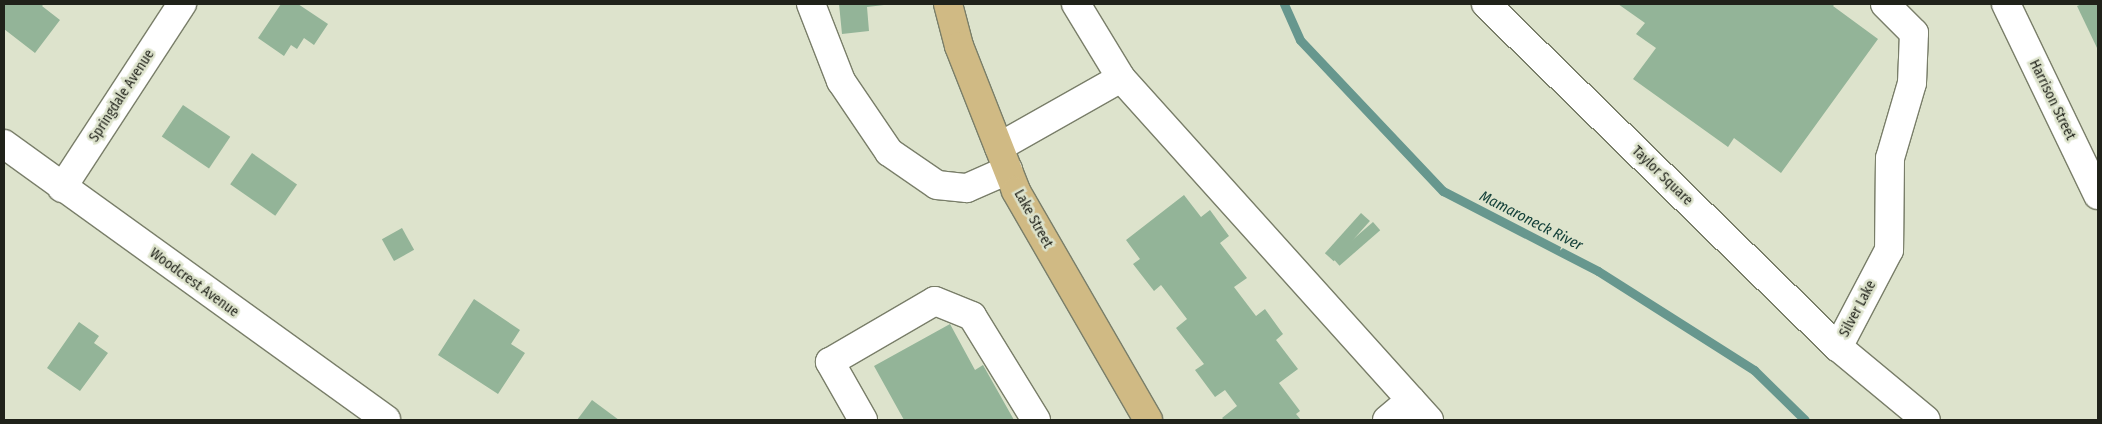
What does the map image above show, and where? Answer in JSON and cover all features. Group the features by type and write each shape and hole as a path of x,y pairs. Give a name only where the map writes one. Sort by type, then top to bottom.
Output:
{"main road":[{"name":"Lake Street","path":"948,4 959,46 1016,191 1148,420"}],"street":[{"name":"Springdale Avenue","path":"62,188 182,4"},
{"path":"811,4 841,81 889,152 937,185 967,188 1004,158 1121,78"},
{"path":"1076,4 1121,78 1429,420"},
{"name":"Taylor Square","path":"1486,4 1838,347"},
{"name":"Silver Lake","path":"1885,4 1914,33 1912,83 1890,158 1890,250 1838,347 1926,420"},
{"name":"Harrison Street","path":"2006,4 2098,196"},
{"name":"Woodcrest Avenue","path":"4,144 62,188 386,420"},
{"path":"864,420 830,362 935,301 972,316 1036,420"},
{"path":"1387,420 1411,400"}],"building":[{"path":"4,4 44,4 42,6 60,20 35,53 4,29"},
{"path":"281,4 298,4 328,24 314,45 304,38 297,49 291,45 284,56 258,38"},
{"path":"839,4 884,5 867,7 869,31 842,34"},
{"path":"1618,4 1835,4 1833,6 1878,39 1781,173 1734,138 1728,147 1633,79 1656,48 1636,34 1645,23"},
{"path":"2082,4 2098,4 2098,50 2077,6"},
{"path":"183,105 230,137 209,168 162,137"},
{"path":"252,153 297,185 275,216 230,184"},
{"path":"1184,195 1201,217 1210,210 1229,236 1220,243 1247,278 1234,287 1256,316 1265,309 1283,334 1276,340 1298,369 1279,383 1300,411 1296,414 1301,420 1224,420 1222,418 1237,406 1225,390 1215,397 1195,370 1204,364 1176,328 1187,319 1161,285 1154,291 1133,264 1140,259 1126,240"},
{"path":"1361,213 1370,221 1334,261 1325,253"},
{"path":"1373,222 1380,230 1339,266 1332,257"},
{"path":"402,228 414,250 394,261 382,239"},
{"path":"474,299 520,330 511,344 525,353 498,394 438,355"},
{"path":"79,322 99,336 94,343 108,353 80,391 47,368"},
{"path":"950,324 975,370 983,365 1014,420 904,420 874,366"},
{"path":"592,400 619,420 577,420"}],"waterway":[{"name":"Mamaroneck River","path":"1284,4 1300,40 1443,191 1598,271 1754,370 1805,420"}]}
